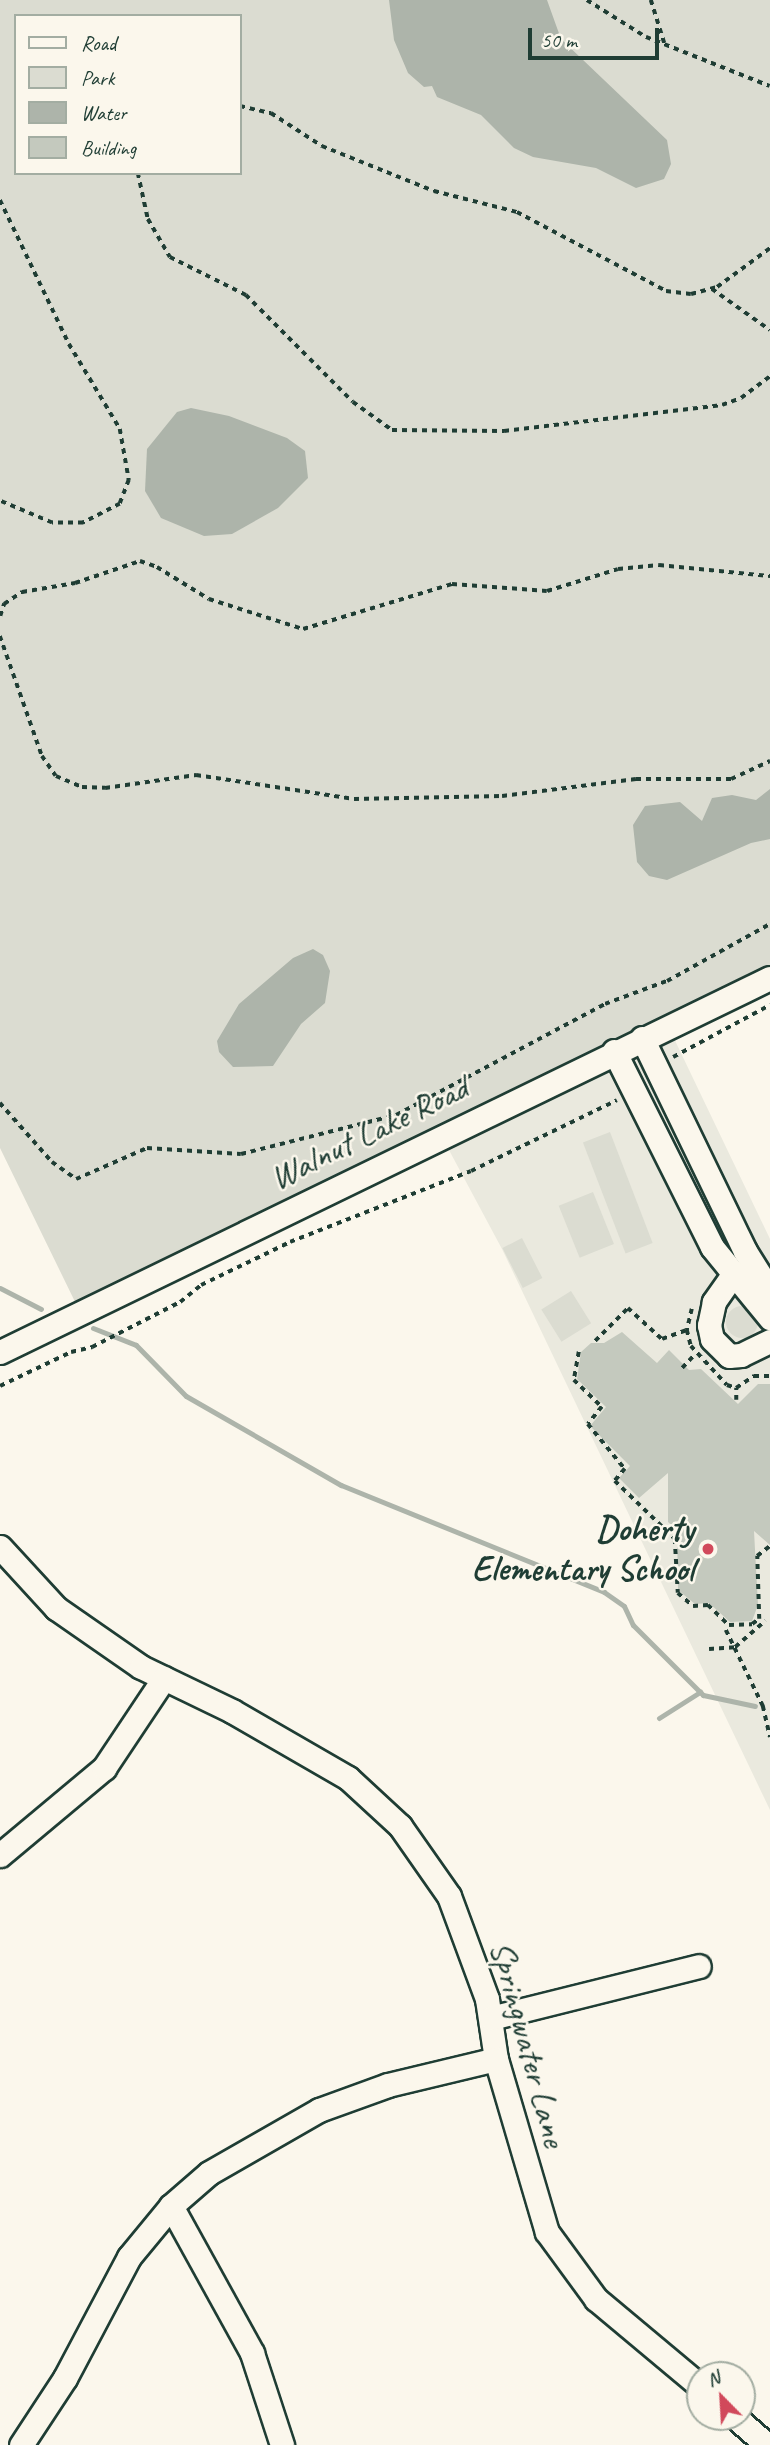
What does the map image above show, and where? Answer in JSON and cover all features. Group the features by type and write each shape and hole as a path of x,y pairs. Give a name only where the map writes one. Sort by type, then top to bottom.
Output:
{"street":[{"name":"Walnut Lake Road","path":"0,1352 614,1051 770,978"},
{"path":"642,1038 745,1251 770,1291"},
{"path":"614,1051 712,1248 732,1276 770,1318"},
{"path":"732,1276 714,1302 709,1325 712,1339 729,1356 741,1355 770,1341"},
{"name":"Springwater Lane","path":"0,1547 56,1608 164,1678 232,1711 348,1778 400,1826 449,1896 491,2018 496,2059 547,2232 596,2299 686,2374"},
{"path":"0,1854 104,1768 164,1678"},
{"path":"491,2018 699,1966"},
{"path":"21,2445 65,2378 129,2257 171,2206 209,2174 319,2110 388,2085 496,2059"},
{"path":"171,2206 252,2353 282,2445"},
{"path":"751,2431 767,2445"}],"path":[{"path":"587,0 627,28 770,86"},
{"path":"651,0 666,45"},
{"path":"242,106 271,113 322,146 434,191 528,217 666,291 680,294 712,289 770,248"},
{"path":"138,175 148,219 170,257 246,295 353,402 392,430 518,429 722,405 741,398 770,376"},
{"path":"0,200 69,344 120,429 130,480 120,504 83,523 52,523 0,501"},
{"path":"712,289 770,330"},
{"path":"0,616 4,604 22,592 64,586 140,561 157,566 209,599 303,629 452,584 547,591 618,569 659,565 770,576"},
{"path":"0,636 42,756 56,776 71,785 105,788 195,775 354,799 502,796 636,779 731,779 770,761"},
{"path":"0,1103 52,1162 76,1180 147,1148 241,1154 396,1115 606,1004 667,981 770,925"},
{"path":"656,1070 701,1039 770,1005"},
{"path":"0,1385 71,1352 92,1347 201,1285 290,1242 471,1171 615,1102 633,1088"},
{"path":"615,1102 620,1109"},
{"path":"695,1305 688,1315 687,1330 695,1354 727,1385 736,1388"},
{"path":"595,1341 628,1308 662,1339 687,1330"},
{"path":"579,1352 574,1380 602,1407 587,1424 625,1469 615,1481 675,1539 678,1593 693,1606 708,1605 729,1625 752,1624 759,1619 757,1556 770,1546"},
{"path":"682,1368 695,1354"},
{"path":"736,1388 754,1376 770,1376"},
{"path":"736,1388 736,1400"},
{"path":"709,1649 735,1647 765,1621"},
{"path":"726,1630 762,1706 770,1737"}],"shaded area":[{"name":"Doherty Elementary School","path":"669,1028 770,1239 770,1810 502,1249 442,1137"}],"green space":[{"path":"0,0 770,0 770,976 80,1312 0,1148"},
{"path":"610,1132 653,1243 626,1253 583,1142"},
{"path":"593,1192 614,1244 580,1258 559,1206"},
{"path":"522,1238 542,1278 523,1288 502,1248"},
{"path":"571,1291 591,1323 561,1342 541,1310"},
{"path":"742,1306 753,1311 758,1322 753,1333 742,1338 731,1333 726,1322 731,1311"}],"water":[{"path":"389,0 547,0 561,39 667,140 671,164 664,179 636,188 596,168 533,157 514,148 481,115 437,97 432,86 424,87 408,73 394,40"},
{"path":"191,408 229,416 287,438 305,451 308,478 278,508 232,534 204,536 161,518 145,491 147,449 177,412"},
{"path":"770,789 770,839 751,843 667,880 649,876 637,862 633,825 645,806 680,802 702,821 712,798 732,795 756,800"},
{"path":"313,949 323,955 330,971 325,1003 301,1024 273,1066 233,1067 219,1052 217,1041 239,1004 293,958"}],"building":[{"path":"622,1332 657,1363 669,1350 689,1370 701,1369 738,1404 758,1384 770,1384 770,1545 754,1531 758,1605 752,1621 730,1622 709,1603 695,1604 678,1590 677,1530 668,1522 668,1473 639,1498 619,1478 630,1466 590,1426 606,1407 577,1379 581,1352 591,1343 604,1343"}],"waterway":[{"path":"0,1288 41,1309"},
{"path":"93,1328 136,1345 186,1396 341,1485 604,1592 624,1606 633,1625 703,1695 755,1706"},
{"path":"659,1718 700,1692"}],"place":[{"name":"Doherty Elementary School","path":"708,1549"}]}
